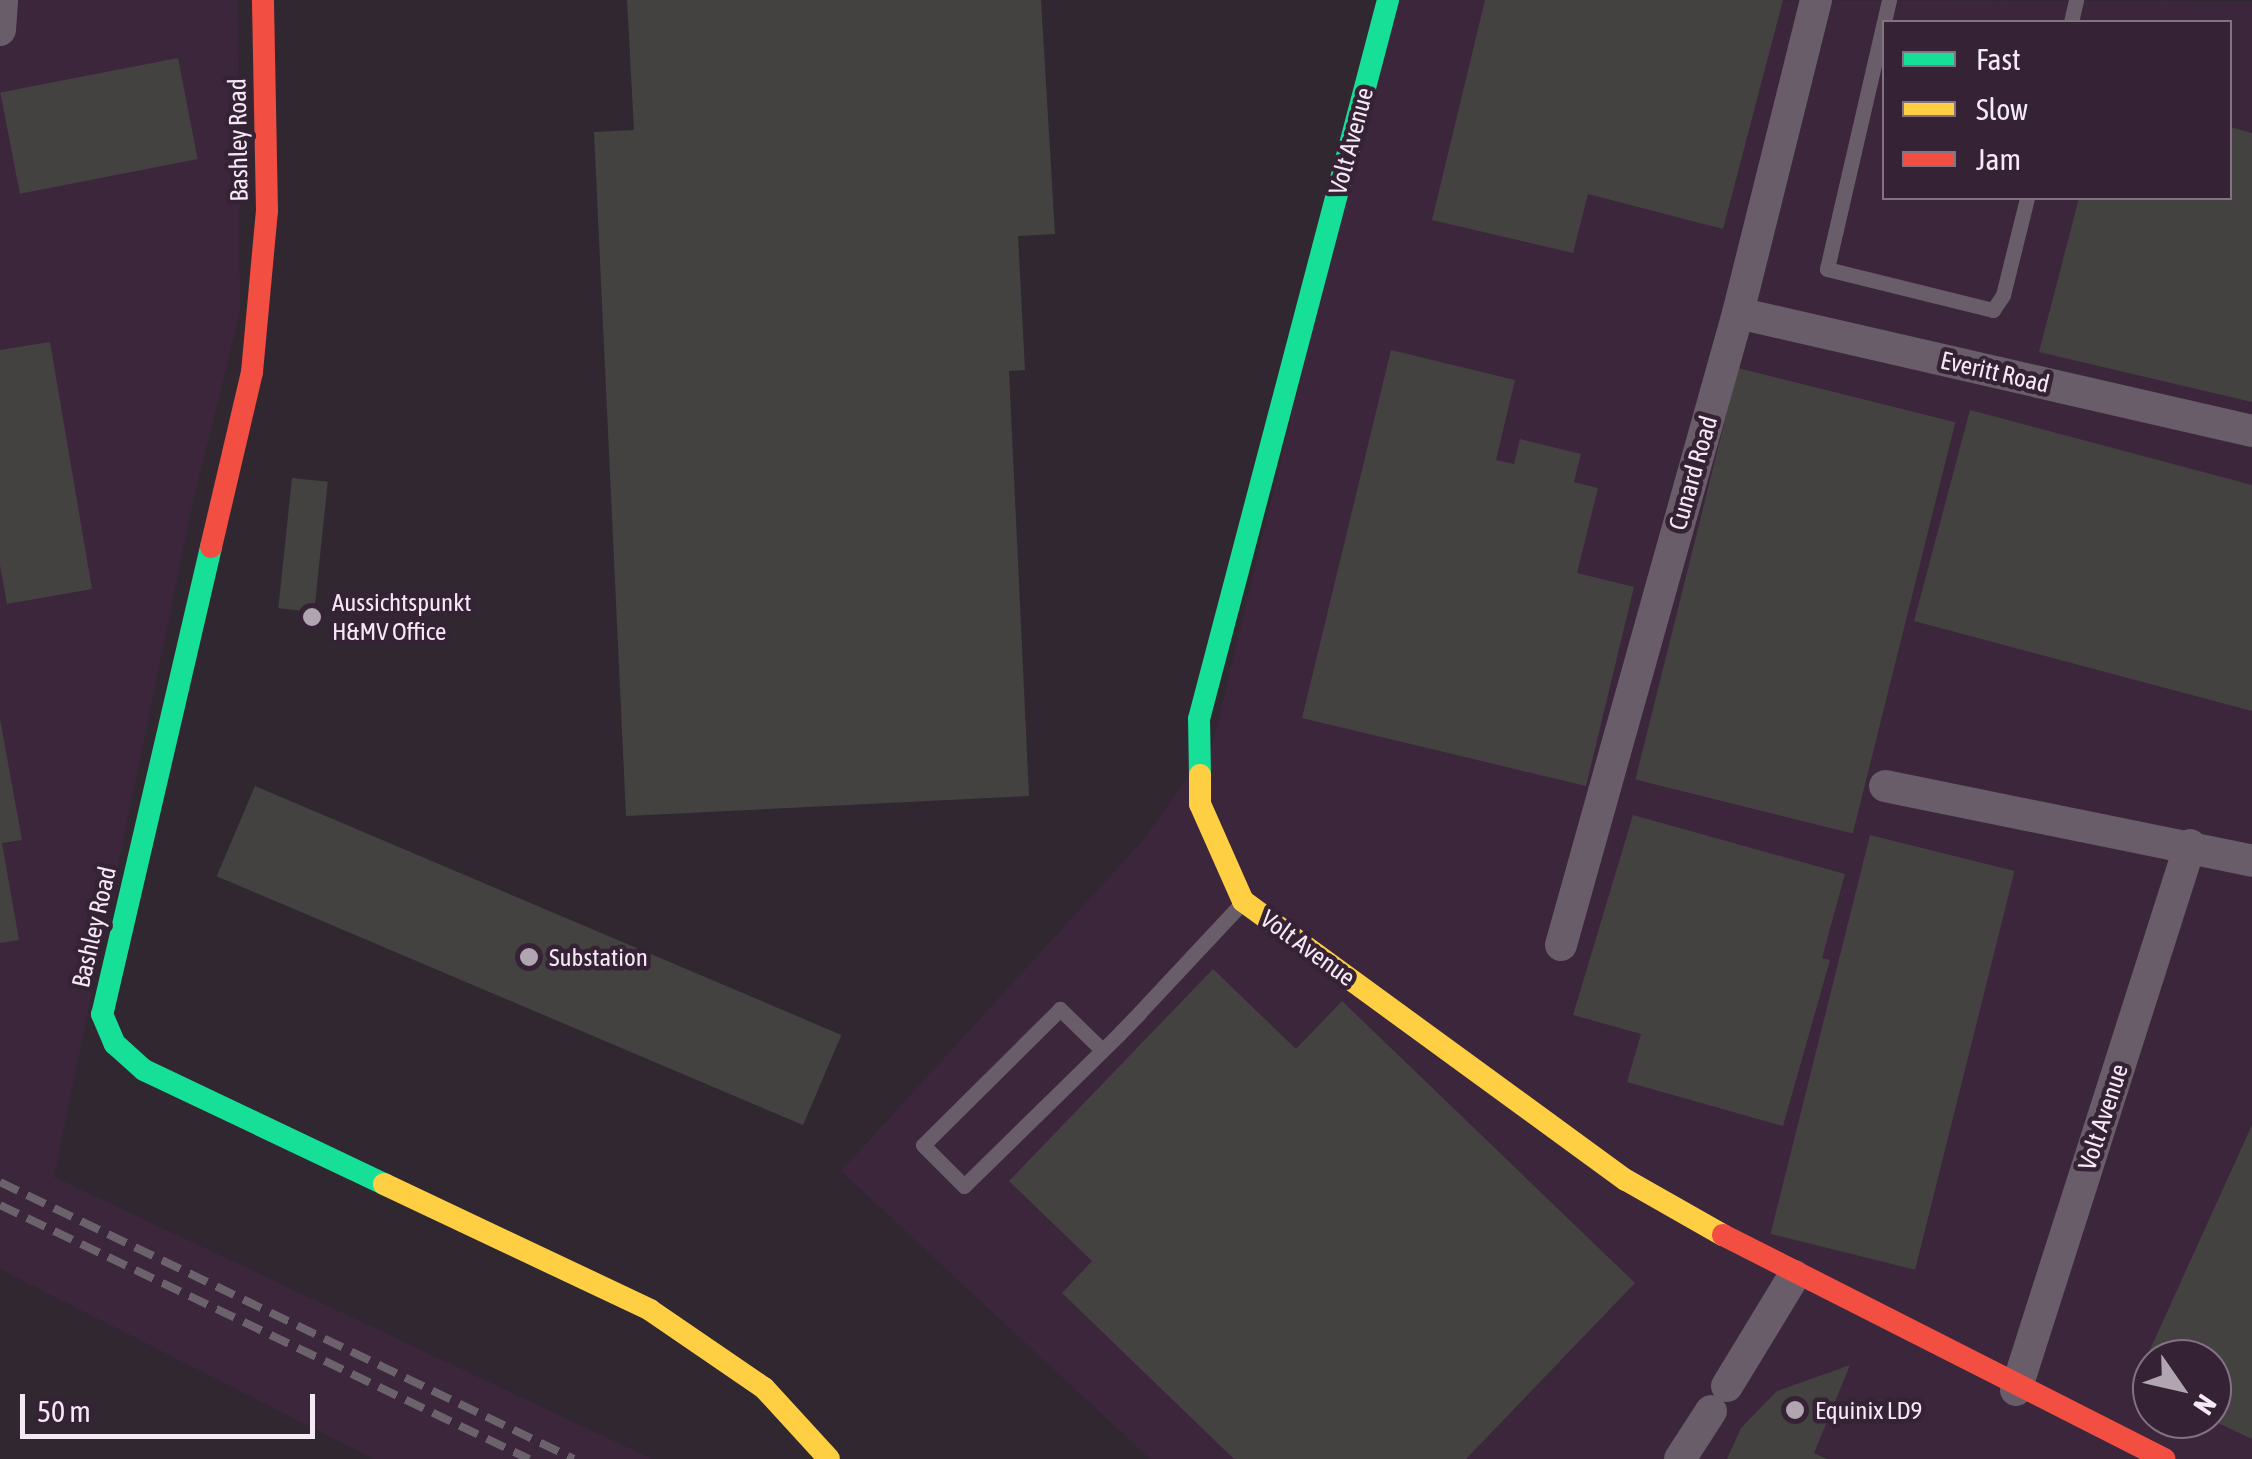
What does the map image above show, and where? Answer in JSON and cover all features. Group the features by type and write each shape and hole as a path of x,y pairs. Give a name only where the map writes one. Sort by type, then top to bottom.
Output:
{"street":[{"path":"0,30 2,0"},
{"name":"Bashley Road","path":"263,0 267,211 252,372 102,1014 116,1044 144,1070 650,1310 764,1388 829,1459"},
{"name":"Volt Avenue","path":"1388,0 1198,718 1200,804 1208,840 1243,902 1626,1180 1794,1276 2016,1390 2164,1459"},
{"name":"Cunard Road","path":"1562,945 1738,313 1816,0"},
{"name":"Everitt Road","path":"1738,313 2252,430"},
{"path":"1886,786 2190,845 2252,861"},
{"name":"Volt Avenue","path":"2016,1390 2190,845"},
{"path":"1680,1459 1794,1276"}],"lane":[{"path":"1882,30 1827,270 1993,310 2003,295 2027,200"},
{"path":"1102,1050 1060,1009 922,1145 964,1186 1102,1050 1243,902"}],"shaded area":[{"path":"0,0 238,0 240,312 193,502 54,1177 652,1459 374,1459 0,1269"},
{"path":"1391,0 2252,1 2252,1459 1150,1459 841,1171 1143,840 1213,743"}],"building":[{"path":"627,0 1041,0 1055,234 1018,236 1025,370 1009,371 1029,796 626,816 594,132 634,130"},
{"path":"1485,0 1783,0 1723,229 1588,194 1573,253 1432,220"},
{"path":"178,58 198,159 20,194 0,93"},
{"path":"2232,128 2252,133 2252,402 2039,352 2078,200 2232,200"},
{"path":"50,342 92,589 7,604 0,565 0,350"},
{"path":"1391,350 1515,380 1496,460 1514,464 1520,439 1581,454 1574,482 1598,488 1577,573 1634,587 1586,786 1302,718"},
{"path":"1738,368 1955,422 1853,834 1635,779"},
{"path":"1970,410 2252,485 2252,711 1914,621"},
{"path":"292,478 328,482 314,612 278,608"},
{"path":"0,719 22,840 2,843 19,940 0,943"},
{"name":"Substation","path":"255,786 841,1035 803,1125 217,876"},
{"path":"1633,815 1845,874 1822,958 1830,960 1783,1126 1627,1082 1641,1034 1573,1015"},
{"path":"1870,835 2015,871 1915,1270 1771,1234"},
{"path":"1213,969 1296,1049 1342,1001 1635,1283 1466,1459 1234,1459 1062,1293 1092,1261 1009,1181"},
{"path":"2252,1125 2252,1439 2232,1430 2232,1339 2155,1339"},
{"name":"Equinix LD9","path":"1850,1365 1814,1453 1827,1459 1727,1459 1741,1428 1777,1391"}],"railway":[{"path":"0,1182 574,1459"},
{"path":"0,1205 529,1459"}],"traffic: fast":[{"path":"1200,775 1199,719 1388,0"},
{"path":"211,547 102,1014 115,1044 144,1070 384,1184"}],"traffic: slow":[{"path":"1200,775 1200,804 1243,901 1626,1180 1723,1235"},
{"path":"384,1184 650,1310 764,1388 829,1459"}],"traffic: jam":[{"path":"211,547 252,372 267,211 263,0"},
{"path":"1723,1235 2164,1459"}],"place":[{"name":"Aussichtspunkt H&MV Office","path":"312,617"},
{"name":"Substation","path":"529,957"},
{"name":"Equinix LD9","path":"1795,1410"}]}
